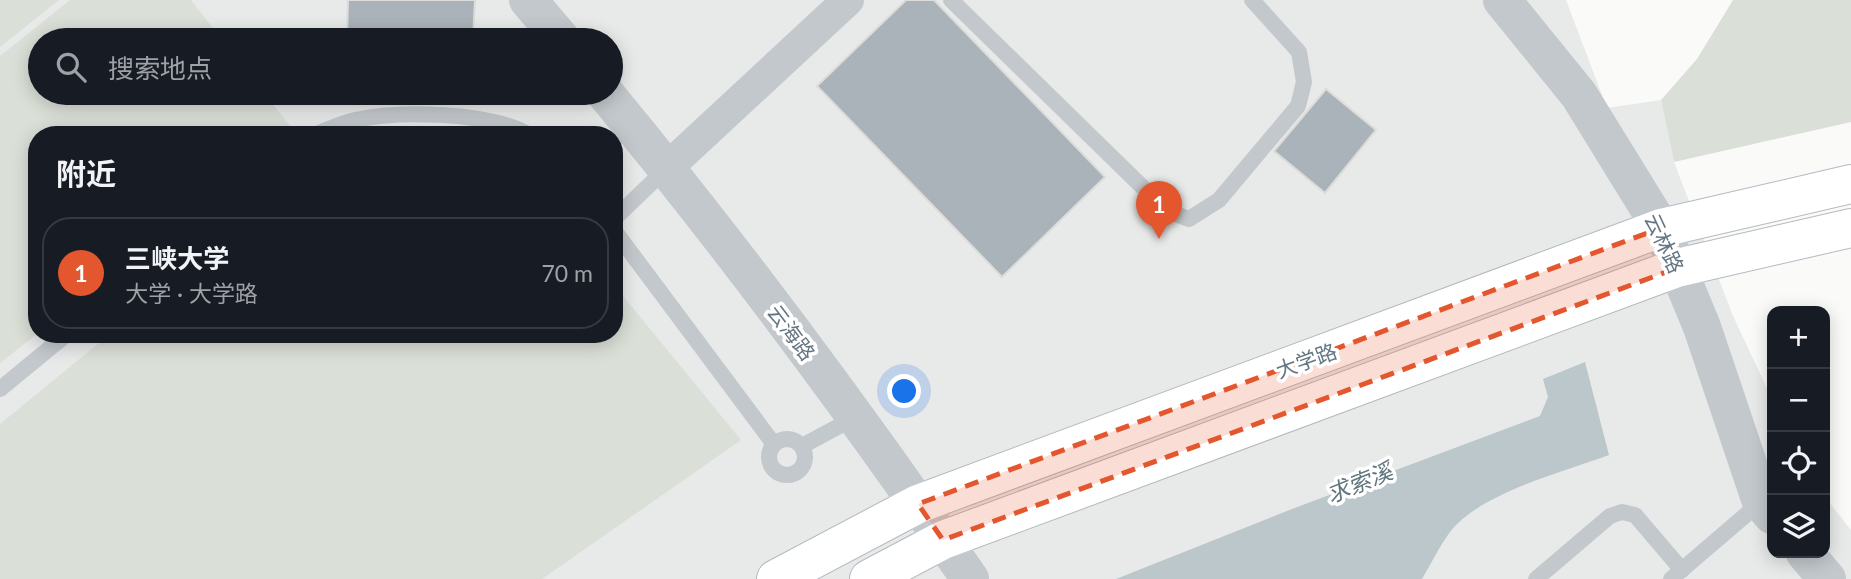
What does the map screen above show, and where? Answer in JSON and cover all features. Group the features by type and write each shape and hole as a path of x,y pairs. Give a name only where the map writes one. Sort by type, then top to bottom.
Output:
{"main road":[{"name":"大学路","path":"776,579 918,504 1661,228 1851,184"},
{"name":"大学路","path":"869,579 943,540 1677,268 1851,228"}],"street":[{"path":"528,0 552,28"},
{"path":"667,168 848,0"},
{"name":"云林路","path":"1502,0 1579,95 1661,228 1702,327 1767,508"},
{"name":"云海路","path":"615,105 667,168 856,417 970,579"},
{"path":"1809,558 1827,579"}],"lane":[{"path":"951,0 1167,211 1189,219 1219,200 1298,106 1304,82 1299,52 1252,0"},
{"path":"339,126 355,120 421,115 498,122 508,126"},
{"path":"623,210 667,168"},
{"path":"623,242 773,443"},
{"path":"0,389 56,343"},
{"path":"802,446 856,417"},
{"path":"782,438 794,439 802,446 806,459 799,472 785,476 773,470 768,456 773,443 782,438"},
{"path":"1536,579 1610,516 1622,512 1635,515 1676,575 1767,508"}],"highlighted area":[{"path":"1661,228 1677,268 943,540 918,504"}],"shaded area":[{"path":"0,0 1566,0 1607,108 1661,100 1674,162 1733,316 1767,388 1767,558 1830,558 1830,503 1851,530 1851,579 0,579"},
{"path":"0,0 59,0 0,47"},
{"path":"70,0 191,0 213,28 35,28"},
{"path":"1733,0 1851,0 1851,122 1674,162 1661,100 1697,59"},
{"path":"28,34 28,105 273,105 290,126 28,126 28,341 0,363 0,56"},
{"path":"623,296 741,440 542,579 0,579 0,424 99,343 623,343"},
{"path":"1585,362 1609,455 1524,485 1481,506 1450,532 1422,579 1116,579 1292,509 1540,416 1548,397 1543,379"}],"building":[{"path":"348,0 475,0 474,28 347,28"},
{"path":"906,0 934,0 1105,177 1002,277 817,86"},
{"path":"1326,89 1376,130 1325,193 1274,151"}],"place":[{"name":"三峡大学","path":"1159,239"}],"water label":[{"name":"求索溪","path":"1359,482"}]}
